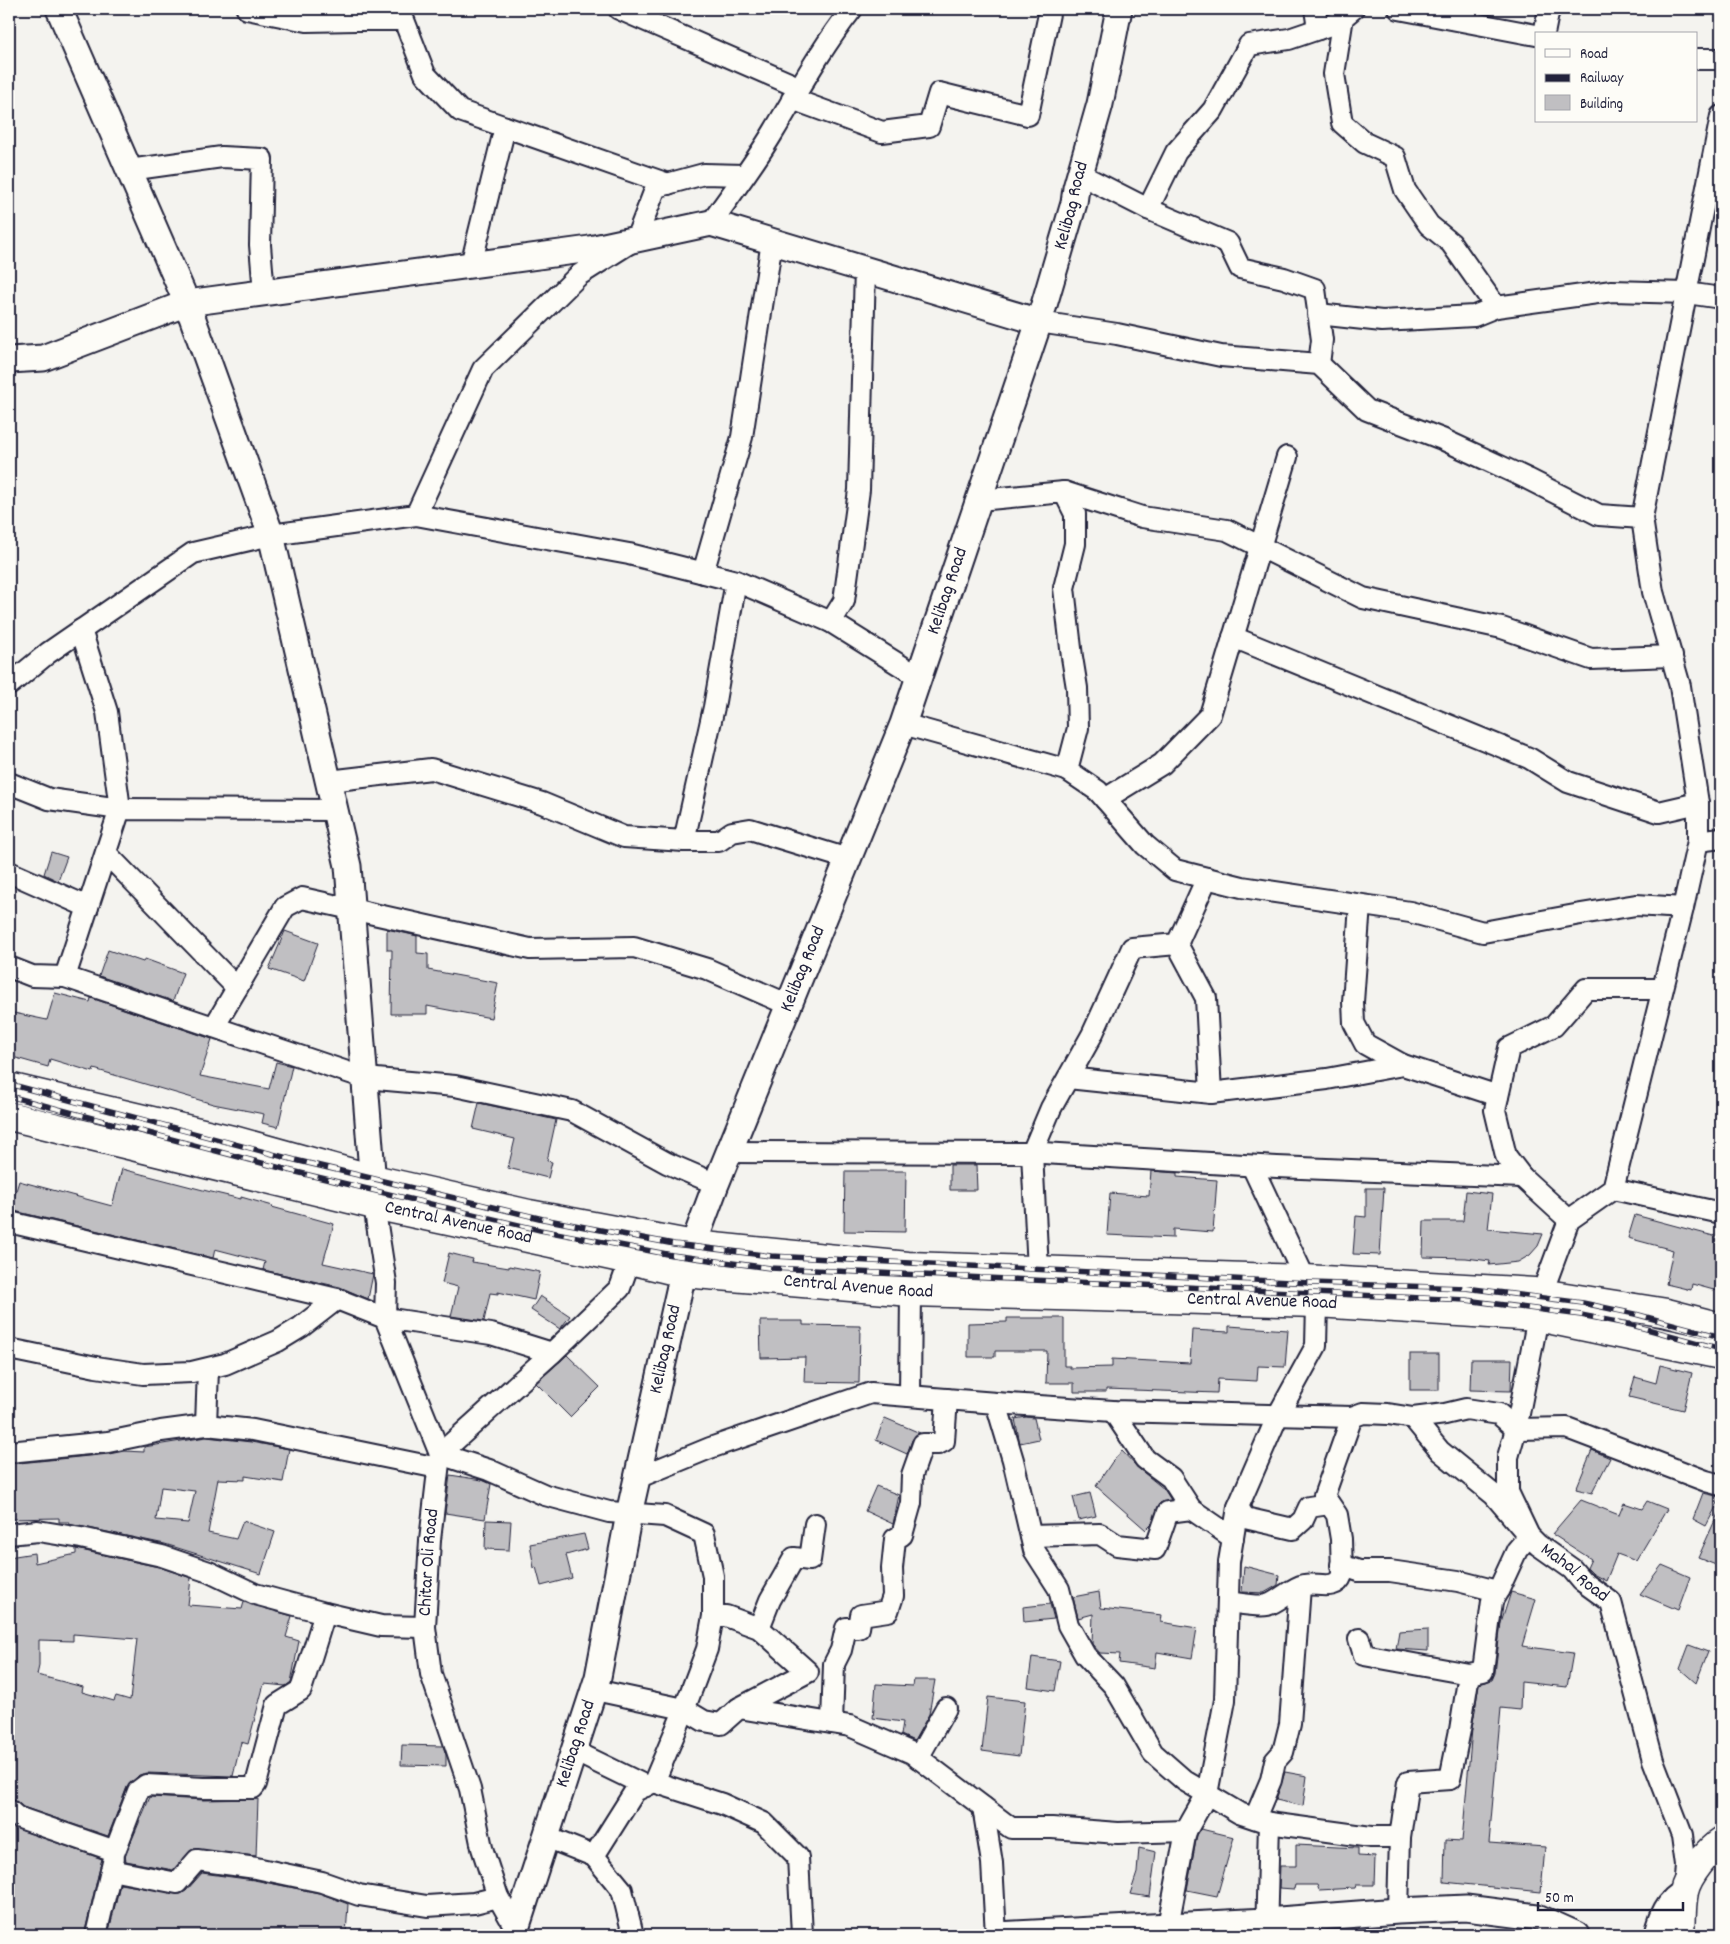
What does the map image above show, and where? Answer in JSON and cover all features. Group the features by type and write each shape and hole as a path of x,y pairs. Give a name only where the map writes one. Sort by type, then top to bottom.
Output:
{"main road":[{"path":"9,1087 234,1140 373,1192 529,1214 694,1245 908,1266 1305,1279 1540,1305 1667,1313 1721,1327"},
{"name":"Central Avenue Road","path":"9,1116 373,1192 683,1274 911,1292 1318,1303 1540,1305 1721,1355"},
{"path":"1681,1935 1684,1890 1700,1861 1713,1847 1721,1842"}],"street":[{"path":"59,9 187,303 271,535 348,866 373,1192 386,1283 385,1318 439,1461"},
{"path":"246,9 307,21 355,15 404,20 424,74 460,111 668,184"},
{"path":"619,9 795,93 882,132 929,126 939,93 1028,115 1044,11"},
{"path":"711,223 773,133 795,93 837,28 852,9"},
{"name":"Kelibag Road","path":"514,1932 595,1690 629,1514 683,1274 716,1184 903,724 1039,322 1100,104 1119,9"},
{"path":"1315,9 1318,29"},
{"path":"1399,9 1535,35"},
{"path":"1544,32 1549,9"},
{"path":"1148,209 1176,152 1212,110 1249,45 1289,39 1336,23 1348,13"},
{"path":"1348,13 1334,74 1342,124 1365,143 1395,157 1405,190 1429,225 1451,243 1496,308"},
{"path":"1698,59 1721,60"},
{"path":"1662,989 1586,989 1554,1026 1509,1048 1495,1110 1506,1156 1522,1177 1569,1220 1613,1189 1683,908 1698,841 1698,803 1680,686 1653,592 1642,518 1718,149 1721,116"},
{"path":"471,265 505,127"},
{"path":"129,170 222,157 262,159 260,245 264,293"},
{"path":"1082,171 1087,178 1148,209 1228,243 1240,268 1284,278 1315,289 1322,340 1319,364"},
{"path":"416,515 484,369 579,275 636,239 656,187 704,174 744,175"},
{"path":"9,360 43,358 187,303 590,249 711,223 1039,322 1117,334 1221,356 1319,364 1367,410 1442,439 1599,515 1642,518"},
{"path":"703,573 742,437 772,241"},
{"path":"831,622 844,601 859,490 865,269"},
{"path":"1318,314 1382,321 1474,316 1496,308 1612,291 1687,293 1721,298"},
{"path":"1105,798 1162,764 1210,715 1287,457"},
{"path":"979,500 1064,492 1142,517 1227,530 1363,598 1502,628 1591,659 1672,656"},
{"path":"1064,492 1075,514 1075,544 1064,588 1077,688 1078,728 1067,770"},
{"path":"9,685 48,653 193,553 271,535 416,515 630,554 736,581 831,622 919,677"},
{"path":"684,841 714,707 736,581"},
{"path":"64,977 120,809 107,712 82,630"},
{"path":"1233,637 1529,758 1568,782 1659,812 1698,803"},
{"path":"903,724 1067,770 1098,791 1145,845 1175,870 1242,888 1410,912 1483,932 1575,914 1636,905 1683,908"},
{"path":"329,781 432,769 542,803 624,837 719,841 732,832 750,829 848,859"},
{"path":"9,783 49,799 120,809 335,810"},
{"path":"1698,841 1721,838"},
{"path":"106,853 237,988"},
{"path":"9,872 88,907"},
{"path":"1177,944 1207,878"},
{"path":"214,1027 285,907 302,898 530,949 634,947 708,969 789,1005"},
{"path":"1360,905 1353,1002 1354,1023 1365,1044 1403,1065 1498,1096"},
{"path":"1038,1270 1032,1153 1051,1108 1092,1035 1132,948 1177,944"},
{"path":"1177,944 1206,998 1211,1093"},
{"path":"9,967 32,976 64,977 365,1078 455,1086 572,1111 667,1163 716,1184"},
{"path":"1068,1078 1211,1093 1327,1079 1403,1065"},
{"path":"729,1152 1032,1153 1252,1166 1522,1177"},
{"path":"1252,1166 1305,1279"},
{"path":"1613,1189 1721,1213"},
{"name":"Mahal Road","path":"1569,1220 1561,1238 1540,1305 1516,1429 1508,1458 1508,1492 1529,1536 1538,1545 1572,1569 1582,1581 1611,1602 1653,1760 1682,1836 1686,1865 1684,1890"},
{"path":"9,1222 338,1299 385,1318 491,1334 552,1353"},
{"path":"439,1461 620,1288 630,1260"},
{"path":"910,1396 911,1292"},
{"path":"9,1349 96,1367 143,1374 192,1372 225,1364 278,1341 302,1327 338,1299"},
{"path":"1168,1926 1186,1831 1206,1794 1225,1700 1229,1562 1238,1507 1278,1415 1316,1346 1318,1303"},
{"path":"206,1425 208,1368"},
{"path":"637,1478 710,1448 871,1393 1113,1411 1352,1417 1363,1413 1413,1418 1466,1409 1499,1414 1516,1429 1567,1428 1721,1485"},
{"path":"832,1723 834,1664 841,1650 846,1628 859,1628 861,1615 888,1611 893,1596 894,1539 902,1535 912,1503 912,1475 923,1444 938,1444 944,1441 947,1399"},
{"path":"996,1403 1013,1460 1034,1550 1059,1589 1068,1625 1085,1655 1114,1686 1153,1753 1185,1781 1238,1813 1262,1820 1371,1837 1400,1837"},
{"path":"1113,1411 1145,1459 1172,1478 1191,1509 1233,1538"},
{"path":"1228,1602 1266,1605 1304,1585 1332,1585 1337,1583 1342,1575 1341,1539 1337,1515 1324,1496 1325,1488 1352,1417"},
{"path":"1359,1639 1364,1655 1469,1674 1483,1672 1492,1600 1517,1550 1529,1536 1494,1495 1440,1451 1413,1418"},
{"path":"9,1452 108,1442 161,1431 206,1425 253,1430 489,1470 545,1494 609,1512 665,1516 704,1534 713,1576 714,1616 706,1649 684,1709 650,1784 635,1791 594,1856"},
{"name":"Chitar Oli Road","path":"439,1461 430,1540 425,1627 431,1674 470,1789 482,1848 498,1897 514,1932"},
{"path":"1238,1507 1245,1518 1293,1529 1303,1520 1309,1507 1329,1504"},
{"path":"1031,1536 1100,1534 1117,1545 1155,1549 1168,1512 1191,1509"},
{"path":"760,1628 770,1600 794,1558 810,1560 815,1524"},
{"path":"9,1534 38,1531 81,1538 162,1556 209,1572 255,1594 325,1613 381,1626 425,1627"},
{"path":"1341,1565 1360,1571 1390,1571 1458,1581 1493,1590 1499,1589"},
{"path":"1266,1928 1262,1820 1275,1761 1283,1752 1290,1724 1300,1587"},
{"path":"96,1935 115,1851 138,1791 146,1784 251,1789 255,1786 276,1709 281,1702 302,1690 325,1613"},
{"path":"595,1690 684,1709 704,1721 721,1724 739,1708 808,1672 760,1628 726,1616 714,1616"},
{"path":"1398,1911 1400,1837 1408,1782 1450,1779 1469,1674"},
{"path":"739,1708 850,1726 912,1753 1011,1828 1052,1828 1118,1833 1186,1831"},
{"path":"918,1758 946,1708"},
{"path":"574,1751 650,1784 722,1804 764,1823 798,1857 802,1935"},
{"path":"983,1807 992,1864 997,1935 1168,1926 1266,1928 1398,1911 1466,1908 1537,1917 1577,1935"},
{"path":"9,1810 25,1820 115,1851"},
{"path":"546,1837 594,1856 622,1890 633,1935"},
{"path":"111,1870 177,1883 197,1860 256,1868 322,1882 359,1895 427,1906 474,1903 498,1897"},
{"path":"1655,1935 1668,1901 1674,1895 1684,1890"}],"building":[{"path":"51,852 67,857 58,881 44,874"},
{"path":"387,929 417,936 417,953 428,954 428,970 498,983 491,1018 427,1006 427,1014 391,1014 392,950 387,950"},
{"path":"285,931 318,943 304,981 269,969"},
{"path":"108,950 143,962 145,959 183,973 173,1001 99,976"},
{"path":"55,993 90,1002 91,998 212,1039 200,1076 269,1089 276,1062 292,1066 278,1127 262,1123 264,1114 213,1104 94,1069 93,1072 50,1059 48,1067 9,1056 9,1012 47,1020"},
{"path":"479,1103 556,1120 547,1161 552,1162 548,1178 508,1168 515,1139 473,1129"},
{"path":"950,1165 976,1165 977,1190 950,1190"},
{"path":"122,1169 241,1199 241,1197 334,1224 323,1263 373,1274 368,1299 340,1287 263,1270 265,1262 215,1249 213,1258 10,1210 19,1181 112,1206"},
{"path":"845,1171 906,1171 905,1232 844,1231"},
{"path":"1151,1171 1177,1173 1177,1177 1217,1180 1213,1232 1173,1229 1173,1238 1107,1235 1110,1193 1149,1196"},
{"path":"1366,1188 1384,1188 1380,1255 1353,1254 1356,1216 1366,1217"},
{"path":"1466,1191 1492,1194 1488,1229 1543,1234 1538,1246 1530,1255 1518,1262 1489,1265 1490,1261 1466,1258 1423,1257 1424,1221 1463,1221"},
{"path":"1635,1215 1721,1238 1721,1292 1692,1284 1691,1290 1666,1284 1673,1250 1628,1238"},
{"path":"449,1253 473,1259 472,1262 540,1272 534,1300 498,1292 498,1294 490,1293 484,1321 451,1316 458,1287 442,1283"},
{"path":"540,1296 570,1316 560,1329 531,1310"},
{"path":"1007,1318 1064,1318 1064,1366 1070,1366 1070,1368 1112,1367 1112,1359 1190,1363 1192,1330 1229,1332 1229,1326 1288,1330 1285,1367 1258,1366 1257,1381 1218,1379 1217,1393 1106,1389 1106,1392 1074,1392 1074,1383 1046,1383 1047,1351 995,1351 995,1357 968,1357 968,1323 1007,1322"},
{"path":"760,1321 803,1321 803,1325 860,1326 859,1383 804,1382 805,1357 761,1358"},
{"path":"1410,1354 1439,1354 1439,1390 1410,1390"},
{"path":"567,1355 600,1387 570,1417 536,1383"},
{"path":"1471,1359 1512,1359 1511,1391 1470,1390"},
{"path":"1660,1365 1692,1373 1683,1410 1629,1397 1635,1377 1656,1383"},
{"path":"885,1418 920,1433 912,1440 907,1454 876,1440"},
{"path":"1034,1418 1039,1439 1020,1443 1015,1419"},
{"path":"206,1437 289,1449 283,1482 245,1476 245,1480 218,1479 208,1533 236,1539 243,1521 275,1532 261,1574 165,1544 69,1524 69,1522 59,1522 59,1518 9,1519 9,1464 124,1451 144,1452 144,1447","holes":["161,1487 195,1491 188,1523 156,1520"]},
{"path":"1592,1450 1610,1458 1592,1493 1576,1489"},
{"path":"1122,1451 1138,1468 1164,1489 1171,1500 1160,1503 1151,1525 1146,1530 1096,1486"},
{"path":"450,1475 482,1480 491,1484 485,1519 445,1513"},
{"path":"876,1486 899,1495 893,1524 865,1511"},
{"path":"1090,1493 1096,1516 1079,1520 1073,1497"},
{"path":"1703,1493 1721,1497 1706,1526 1693,1519"},
{"path":"1581,1500 1619,1515 1624,1503 1642,1509 1647,1501 1667,1509 1636,1561 1617,1554 1606,1581 1593,1574 1587,1568 1591,1559 1552,1534"},
{"path":"1721,1507 1721,1567 1698,1558"},
{"path":"486,1520 511,1521 509,1550 485,1549"},
{"path":"584,1534 588,1549 566,1555 572,1578 541,1586 536,1567 534,1568 530,1544"},
{"path":"76,1549 159,1567 191,1578 188,1605 242,1609 244,1602 292,1616 286,1637 299,1641 291,1682 286,1686 264,1684 248,1744 241,1742 233,1776 147,1773 139,1775 127,1787 108,1836 23,1807 9,1798 9,1557 34,1553 35,1563 76,1554","holes":["73,1634 137,1639 130,1700 116,1696 114,1701 82,1692 83,1687 37,1675 39,1640 73,1641"]},
{"path":"1662,1565 1690,1577 1678,1610 1640,1594"},
{"path":"1244,1566 1279,1575 1278,1585 1264,1593 1242,1592"},
{"path":"1099,1592 1101,1608 1162,1615 1161,1622 1197,1628 1192,1658 1157,1652 1155,1668 1119,1663 1120,1654 1100,1653 1092,1644 1093,1614 1078,1618 1073,1597"},
{"path":"1511,1592 1536,1599 1522,1646 1573,1653 1567,1687 1521,1682 1520,1710 1501,1708 1489,1843 1545,1847 1541,1892 1444,1882 1445,1840 1462,1841 1472,1729 1479,1684 1492,1680 1495,1673 1501,1623"},
{"path":"1050,1604 1054,1619 1024,1622 1023,1607"},
{"path":"1428,1629 1428,1651 1396,1649 1399,1631"},
{"path":"1689,1645 1708,1652 1696,1683 1680,1669"},
{"path":"1032,1657 1060,1661 1055,1691 1028,1687"},
{"path":"914,1680 935,1680 929,1714 914,1741 901,1735 903,1722 873,1718 876,1684 913,1686"},
{"path":"988,1697 1025,1701 1019,1756 982,1751"},
{"path":"402,1745 443,1746 446,1755 446,1766 401,1765"},
{"path":"1285,1772 1307,1776 1303,1806 1276,1800"},
{"path":"150,1797 204,1800 258,1799 256,1856 193,1849 173,1870 126,1861 125,1856"},
{"path":"9,1826 102,1859 84,1935 9,1935"},
{"path":"1201,1829 1234,1837 1217,1896 1187,1890 1197,1835"},
{"path":"1296,1845 1358,1848 1358,1856 1375,1857 1374,1885 1356,1885 1355,1888 1319,1890 1317,1885 1295,1885 1294,1889 1279,1888 1280,1866 1296,1866"},
{"path":"1139,1848 1156,1852 1150,1897 1130,1894 1137,1873"},
{"path":"202,1873 254,1880 319,1893 348,1904 346,1935 108,1935 120,1884 180,1894 186,1891"}],"waterway":[{"path":"1693,1928 1698,1935"}],"railway":[{"path":"9,1084 295,1160 543,1219 674,1244 771,1256 1311,1283 1466,1288 1583,1303 1635,1314 1721,1337"},
{"path":"9,1096 292,1171 540,1230 672,1255 770,1268 1466,1300 1581,1315 1632,1325 1721,1349"}]}
